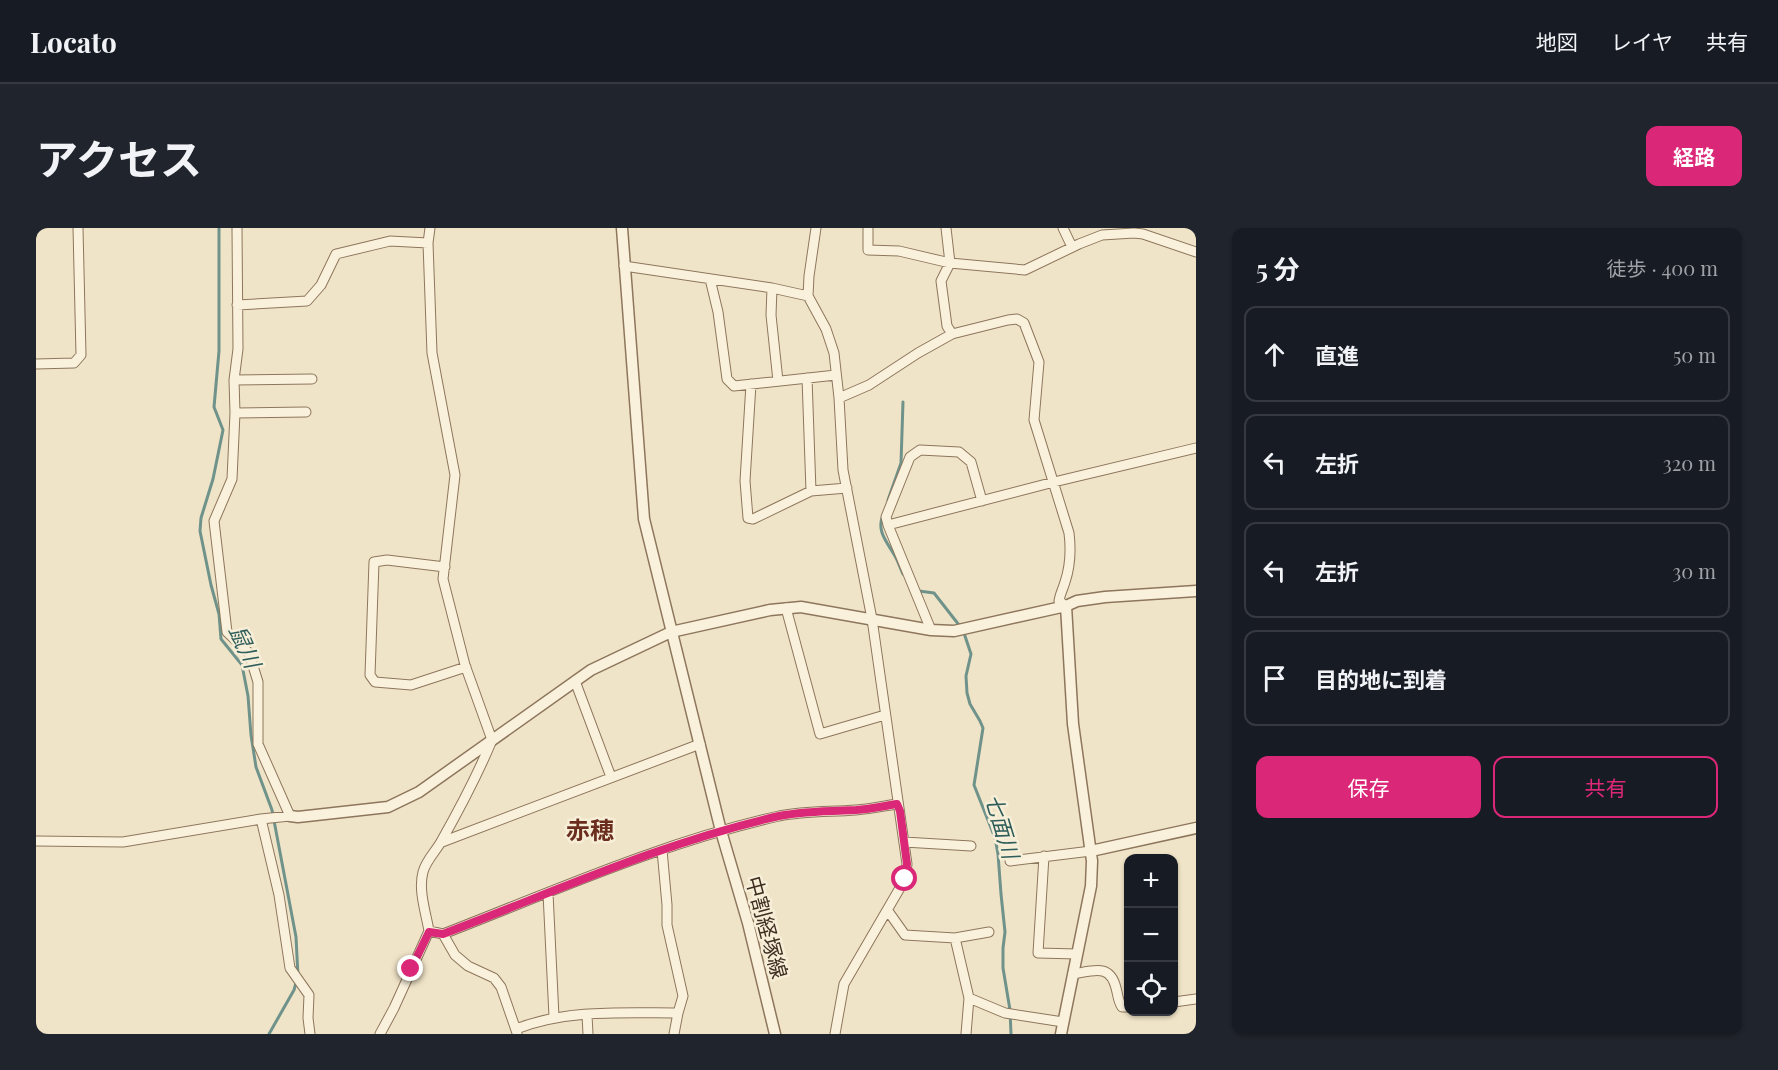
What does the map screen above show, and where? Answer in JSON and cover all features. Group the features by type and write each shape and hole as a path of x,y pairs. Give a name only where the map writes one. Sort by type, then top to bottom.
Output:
{"street":[{"path":"36,364 74,363 81,355 78,228"},
{"path":"237,228 238,349 234,380 232,479 214,521 227,632 249,653 258,682 258,744 285,817"},
{"path":"380,1034 429,932 423,897 424,868 442,842 492,740 466,667 444,579 455,475 432,353 428,243 430,228"},
{"name":"中割経塚線","path":"622,228 644,519 721,831 748,923 775,1034"},
{"path":"816,228 808,296 826,329 834,353 841,453 846,489 872,619 907,864 905,879 844,984 835,1034"},
{"path":"868,228 868,250 899,251 950,263 1024,270 1072,247 1102,236 1133,230 1196,252"},
{"path":"946,228 950,263 942,281 947,326 952,334"},
{"path":"1063,228 1072,247"},
{"path":"237,304 307,301 321,285 336,254 390,241 428,243"},
{"path":"624,266 772,288 808,296"},
{"path":"710,279 718,312 727,379 734,386 836,375"},
{"path":"772,288 771,315 778,381"},
{"path":"839,399 869,385 952,334 1008,320 1017,319 1024,323 1039,362 1034,420 1069,533 1070,544 1065,583 1060,591 1059,601 1066,606"},
{"path":"807,378 812,491"},
{"path":"234,380 312,379"},
{"path":"750,384 745,481 748,518 753,519 812,491 846,489"},
{"path":"235,413 306,412"},
{"path":"888,525 1196,448"},
{"path":"931,630 886,517 910,457 920,450 959,452 971,462 982,501"},
{"path":"445,567 387,560 374,562 370,675 375,682 411,685 466,667"},
{"path":"36,841 123,842 264,819 388,807 419,792 591,670 671,632 728,619 801,606 931,630 954,631 1066,606 1077,601 1196,591"},
{"path":"1061,1034 1091,886 1091,851 1073,724 1066,606"},
{"path":"786,608 820,734 885,715"},
{"path":"575,681 611,777"},
{"path":"442,842 700,744"},
{"path":"429,932 443,934 624,863 721,831 803,812 859,810 897,804"},
{"path":"264,819 290,968 309,995 310,1034"},
{"path":"1010,861 1091,851 1196,828"},
{"path":"904,842 971,846"},
{"path":"662,850 667,925 682,996 674,1034"},
{"path":"1044,856 1038,953 1077,954"},
{"path":"548,894 554,1017"},
{"path":"888,910 905,935 955,939 989,932"},
{"path":"443,934 455,955 468,966 494,978 501,987 517,1031 554,1017 678,1013"},
{"path":"955,939 969,998 966,1034"},
{"path":"1073,974 1106,971 1114,980 1119,1002 1124,1006"},
{"path":"969,998 1005,1013 1063,1022"},
{"path":"1178,1001 1196,999"},
{"path":"587,1015 588,1034"}],"waterway":[{"name":"鼠川","path":"219,228 219,351 214,407 223,430 213,479 201,518 200,531 219,614 221,639 242,665 256,767 272,810 296,937 298,976"},
{"name":"七面川","path":"888,500 901,463 903,402"},
{"name":"七面川","path":"883,515 882,531 903,574"},
{"name":"七面川","path":"919,591 934,593 959,625"},
{"name":"七面川","path":"964,633 971,654 966,676 967,693 970,704 983,728 974,785 995,838 998,854 1005,932 1003,968 1010,1010 1011,1034"},
{"name":"鼠川","path":"269,1034 296,983"}],"district":[{"name":"赤穂","path":"590,829"}],"route":[{"path":"411,969 429,932 443,934 624,863 721,831 780,816 803,812 859,810 897,804 900,811 907,864 905,879"}]}
